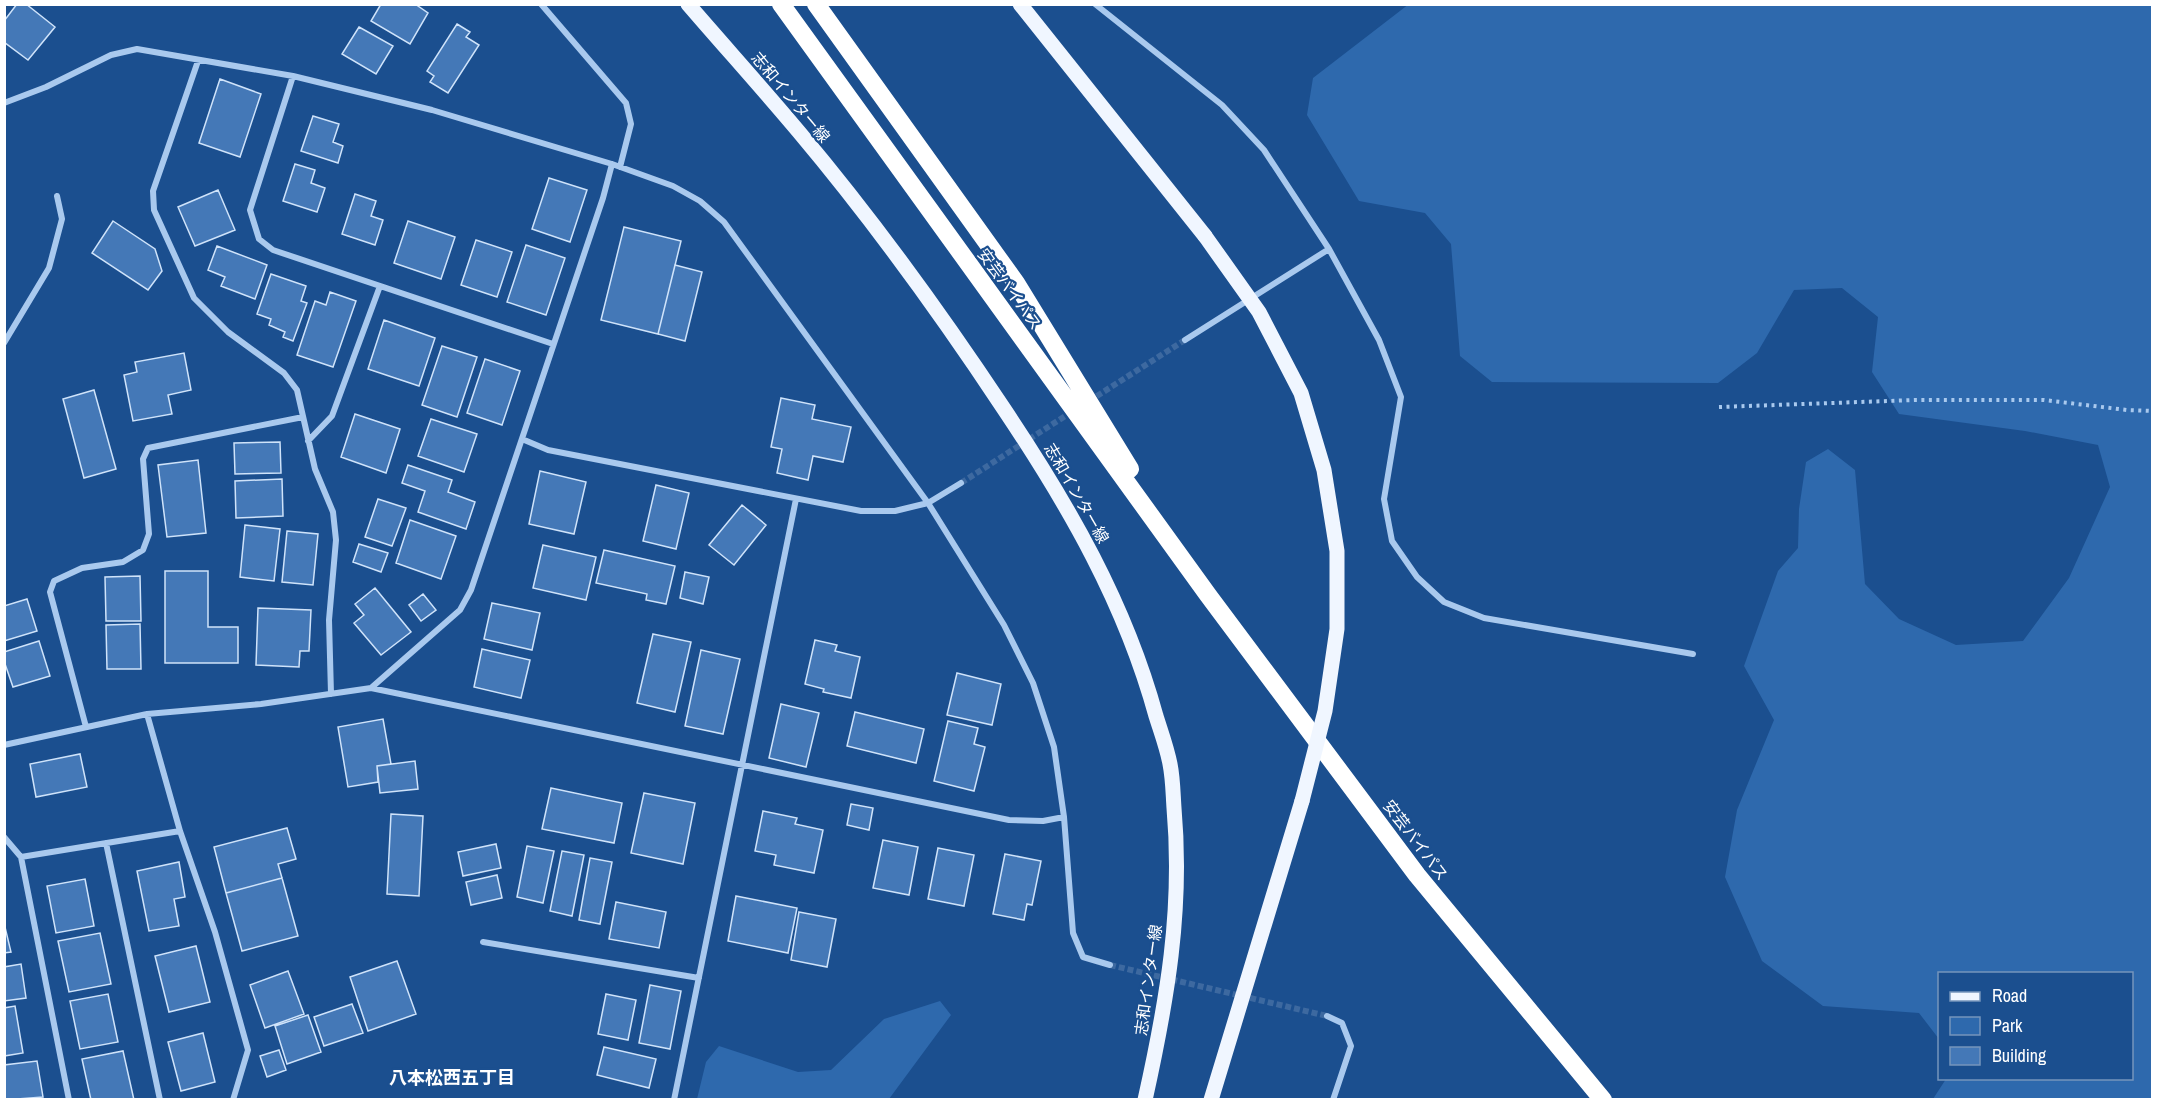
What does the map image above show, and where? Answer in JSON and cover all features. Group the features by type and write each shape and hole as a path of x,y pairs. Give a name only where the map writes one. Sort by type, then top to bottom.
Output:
{"highway":[{"name":"安芸バイパス","path":"781,4 1208,596 1417,875 1603,1100"},
{"name":"安芸バイパス","path":"816,4 1016,283 1208,596"}],"main road":[{"name":"志和インター線","path":"688,4 800,134 891,249 968,354 1036,456 1084,536 1119,610 1148,685 1170,765 1176,832 1177,898 1171,967 1158,1041 1144,1100"},
{"path":"1020,4 1205,236 1259,312 1301,393 1324,470 1337,550 1337,629 1324,711 1302,801 1211,1100"}],"street":[{"path":"541,4 626,103 631,124 620,167"},
{"path":"1095,4 1222,105 1264,150 1329,249 1379,340 1401,397 1384,499 1392,541 1417,577 1444,602 1484,618 1693,654"},
{"path":"4,102 46,87 111,55 137,49 293,76 432,110 612,164 673,186 700,201 724,222 928,503 1004,625 1033,683 1054,747 1064,817 1073,933 1083,957 1110,965"},
{"path":"198,61 153,190 154,210 194,298 228,332 284,373 297,390 315,468 333,512 336,540 329,620 331,694"},
{"path":"293,76 250,210 259,239 273,250 553,344"},
{"path":"371,688 460,610 471,590 603,198 612,164"},
{"path":"4,343 49,268 62,219 57,196"},
{"path":"1185,340 1329,249"},
{"path":"309,441 332,416 380,286"},
{"path":"86,727 50,592 54,581 82,568 123,562 142,550 149,534 143,459 148,448 303,417"},
{"path":"522,439 548,450 861,511 895,511 928,503 961,483"},
{"path":"674,1100 796,499"},
{"path":"4,745 147,714 261,704 371,688 1009,820 1043,821 1064,817"},
{"path":"147,714 180,831 215,932 249,1050 233,1100"},
{"path":"21,857 180,831"},
{"path":"4,837 21,857 69,1100"},
{"path":"106,843 160,1100"},
{"path":"483,942 699,978"},
{"path":"1326,1016 1342,1023 1351,1046 1333,1100"}],"path":[{"path":"1719,407 1916,400 2032,400 2152,411"}],"green space":[{"path":"1409,4 2152,5 2152,1099 1933,1099 1945,1080 2133,1080 2133,972 1938,972 1938,1038 1919,1013 1823,1006 1762,961 1725,877 1737,810 1774,720 1744,666 1778,571 1798,548 1799,509 1806,462 1828,449 1855,470 1865,584 1899,619 1956,645 2023,641 2069,578 2110,487 2098,445 2025,431 1899,414 1872,372 1878,317 1842,288 1794,290 1757,353 1718,383 1492,382 1460,356 1451,244 1425,213 1359,201 1307,115 1313,78"},
{"path":"940,1001 951,1015 889,1099 697,1099 706,1062 719,1046 798,1072 831,1070 884,1019"}],"building":[{"path":"17,4 26,4 55,27 28,60 4,42 4,21"},
{"path":"381,4 415,4 428,13 410,44 371,21"},
{"path":"457,24 470,32 466,37 479,45 448,93 430,82 434,76 427,71"},
{"path":"359,27 393,46 376,74 342,54"},
{"path":"220,79 261,94 240,157 199,143"},
{"path":"313,116 339,124 333,142 343,146 338,163 301,151"},
{"path":"295,164 315,170 311,183 325,188 317,212 283,201"},
{"path":"549,178 587,190 570,242 532,229"},
{"path":"218,190 235,230 195,246 178,207"},
{"path":"355,194 376,201 371,216 383,220 375,245 342,234"},
{"path":"113,221 155,249 162,271 148,290 92,253"},
{"path":"408,221 455,237 441,279 394,263"},
{"path":"624,227 681,241 658,334 601,320"},
{"path":"476,240 512,252 497,297 461,285"},
{"path":"526,245 565,258 546,315 507,302"},
{"path":"217,246 267,265 255,299 221,286 225,277 208,270"},
{"path":"675,265 702,272 685,341 658,334"},
{"path":"271,274 306,286 301,301 307,303 293,341 283,337 285,332 269,325 271,319 257,314"},
{"path":"330,292 356,301 333,367 297,355 315,301 326,305"},
{"path":"384,320 435,338 419,386 368,369"},
{"path":"442,346 477,357 457,417 422,405"},
{"path":"184,353 191,390 168,395 172,414 133,421 124,375 137,372 135,362"},
{"path":"485,359 520,371 502,425 467,413"},
{"path":"94,390 116,469 84,478 63,399"},
{"path":"781,398 815,405 812,419 851,427 843,462 813,456 808,480 777,473 782,449 771,447"},
{"path":"355,414 400,429 386,473 341,457"},
{"path":"431,419 477,434 464,472 418,456"},
{"path":"280,442 281,473 235,474 234,443"},
{"path":"198,460 206,533 167,537 158,465"},
{"path":"408,465 452,480 448,492 475,502 466,529 418,512 425,491 402,483"},
{"path":"540,471 586,482 574,534 529,524"},
{"path":"282,479 283,516 236,518 235,481"},
{"path":"656,485 689,493 676,549 643,541"},
{"path":"378,499 406,508 392,546 365,537"},
{"path":"742,505 766,525 734,565 709,545"},
{"path":"410,520 456,536 441,579 396,563"},
{"path":"245,525 280,529 274,581 240,577"},
{"path":"287,531 318,534 313,585 282,582"},
{"path":"359,544 388,553 381,572 353,562"},
{"path":"543,545 596,557 586,600 533,588"},
{"path":"604,550 675,566 666,604 646,600 647,594 596,583"},
{"path":"165,571 208,571 208,627 238,627 238,663 165,663"},
{"path":"685,572 709,577 703,604 680,598"},
{"path":"140,576 141,621 106,621 105,577"},
{"path":"375,588 411,632 381,655 354,623 364,615 355,604"},
{"path":"423,594 436,610 421,621 409,605"},
{"path":"27,599 37,631 4,641 4,606"},
{"path":"492,603 540,613 532,650 484,639"},
{"path":"258,608 311,610 309,651 300,651 299,667 256,665"},
{"path":"140,624 141,669 107,669 106,625"},
{"path":"653,634 691,642 675,712 637,703"},
{"path":"815,640 837,645 835,651 860,657 851,698 823,692 824,689 805,684"},
{"path":"39,641 50,676 13,687 4,661 4,652"},
{"path":"482,649 530,660 521,698 474,687"},
{"path":"701,650 740,659 723,734 685,726"},
{"path":"957,673 1001,684 992,725 947,715"},
{"path":"781,704 819,713 806,767 769,758"},
{"path":"855,712 924,729 916,763 847,746"},
{"path":"383,719 391,764 377,766 378,782 348,787 338,727"},
{"path":"948,721 978,728 974,744 985,747 974,791 934,781"},
{"path":"80,754 87,787 36,797 30,764"},
{"path":"415,761 418,789 380,793 377,766"},
{"path":"551,788 622,803 614,843 542,829"},
{"path":"644,793 695,803 683,864 631,853"},
{"path":"851,804 873,808 869,830 847,825"},
{"path":"763,811 797,818 795,824 823,830 814,873 774,865 776,855 755,851"},
{"path":"391,814 423,816 419,896 387,894"},
{"path":"287,828 296,859 278,864 282,878 226,893 214,847"},
{"path":"883,840 918,847 909,895 873,888"},
{"path":"496,844 501,868 463,876 458,852"},
{"path":"527,846 554,851 543,903 517,897"},
{"path":"938,848 974,855 964,906 928,899"},
{"path":"562,851 584,855 572,916 550,911"},
{"path":"1005,854 1041,861 1032,905 1027,904 1024,920 993,914"},
{"path":"590,858 612,862 600,924 579,920"},
{"path":"179,862 185,897 174,899 179,926 149,931 137,871"},
{"path":"497,875 502,898 471,905 466,882"},
{"path":"282,878 298,936 242,951 226,893"},
{"path":"85,879 94,926 56,933 47,886"},
{"path":"736,896 797,908 788,953 728,941"},
{"path":"616,902 666,912 659,948 609,939"},
{"path":"799,912 836,919 827,967 791,960"},
{"path":"4,923 11,952 4,953"},
{"path":"100,933 111,984 69,992 58,941"},
{"path":"196,946 210,1002 169,1012 155,956"},
{"path":"397,961 416,1014 368,1031 350,977"},
{"path":"21,964 26,998 4,1001 4,967"},
{"path":"288,971 304,1014 265,1028 250,985"},
{"path":"650,985 681,991 670,1049 639,1043"},
{"path":"108,994 118,1042 80,1049 70,1001"},
{"path":"606,994 636,1000 628,1040 598,1034"},
{"path":"352,1004 363,1033 324,1046 314,1017"},
{"path":"15,1006 23,1053 4,1056 4,1008"},
{"path":"308,1015 321,1052 287,1064 275,1026"},
{"path":"203,1033 215,1082 181,1091 168,1042"},
{"path":"604,1047 656,1059 649,1088 597,1075"},
{"path":"279,1050 286,1070 267,1077 260,1056"},
{"path":"123,1051 134,1100 91,1100 82,1059"},
{"path":"37,1061 43,1097 4,1100 4,1065"}],"tunnel":[{"path":"1089,401 1185,340"},
{"path":"961,483 1073,411"},
{"path":"1110,965 1327,1016"}],"district":[{"name":"八本松西五丁目","path":"452,1077"}]}
